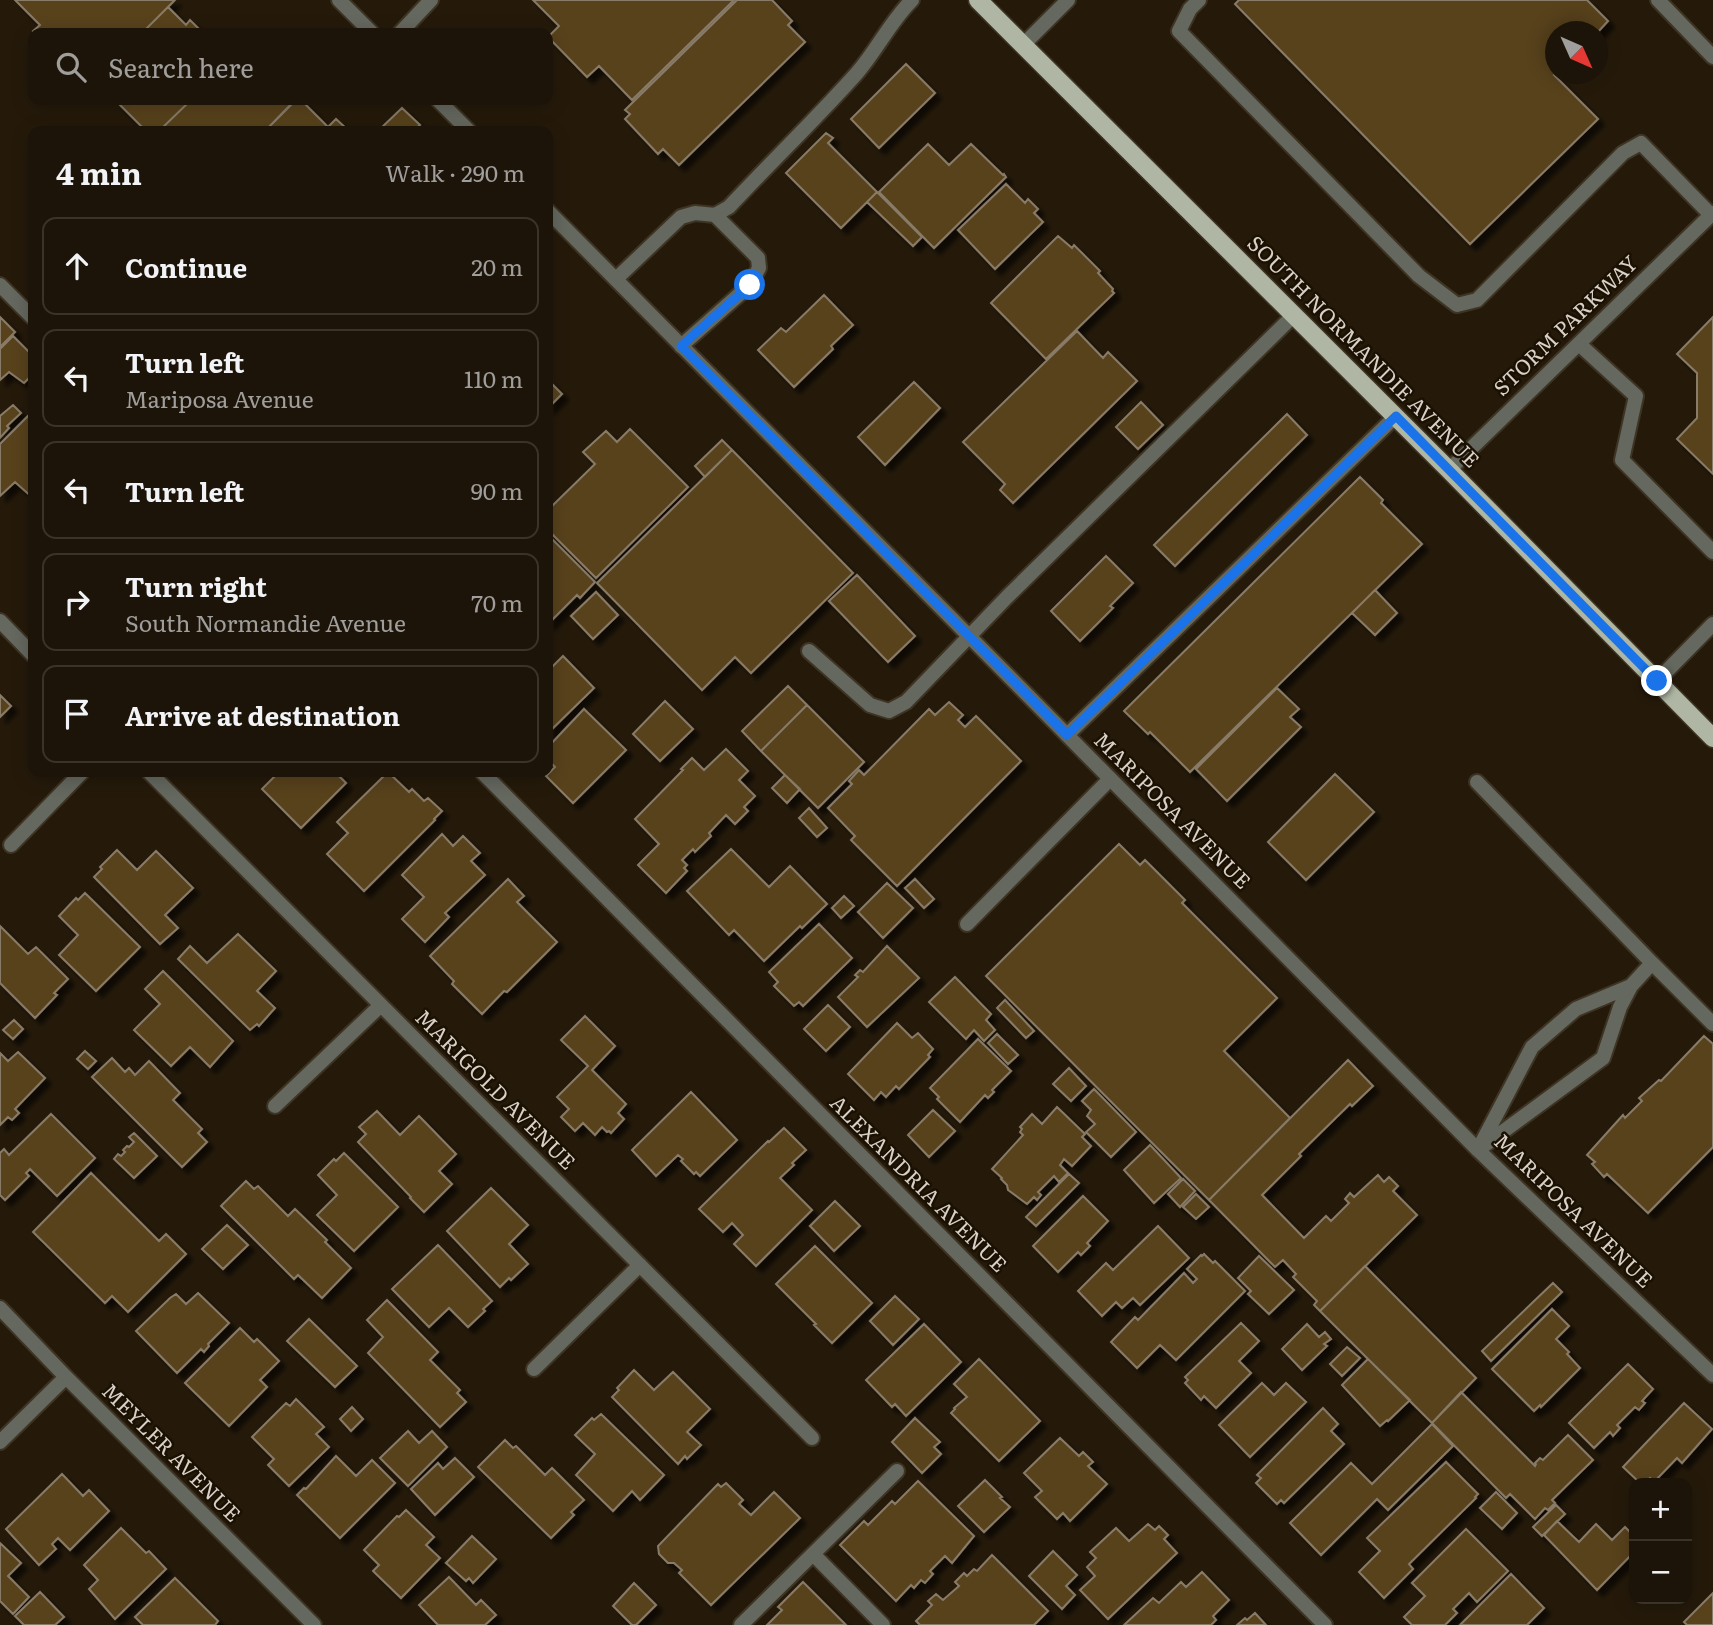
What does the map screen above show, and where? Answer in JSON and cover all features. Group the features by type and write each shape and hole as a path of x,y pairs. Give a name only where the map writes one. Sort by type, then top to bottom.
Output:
{"main road":[{"name":"SOUTH NORMANDIE AVENUE","path":"978,0 1396,416 1713,738"}],"street":[{"path":"339,0 367,28"},
{"path":"405,28 431,0"},
{"path":"616,279 681,217 695,213 716,215 729,207 858,72 899,13 912,0"},
{"path":"1023,45 1068,0"},
{"path":"1199,0 1190,9 1179,31 1419,276 1457,305 1477,300 1623,153 1641,143 1712,214"},
{"path":"1658,0 1713,57"},
{"path":"443,105 464,126"},
{"name":"STORM PARKWAY","path":"1449,470 1712,214"},
{"path":"681,346 750,285 759,268 758,258 716,215"},
{"name":"MARIPOSA AVENUE","path":"553,216 1478,1150 1713,1375"},
{"path":"0,285 28,313"},
{"path":"809,651 870,705 889,711 906,702 968,636 1294,316"},
{"path":"1579,344 1636,396 1622,460 1713,552"},
{"path":"1067,735 1396,416"},
{"path":"0,621 28,650"},
{"path":"1657,681 1713,624"},
{"path":"11,845 77,777"},
{"name":"MARIGOLD AVENUE","path":"154,777 812,1438"},
{"name":"ALEXANDRIA AVENUE","path":"487,777 1325,1625"},
{"path":"967,924 1110,779"},
{"path":"1477,782 1713,1024"},
{"path":"1478,1150 1603,1058 1620,1007 1631,986 1652,963"},
{"path":"1478,1150 1532,1047 1576,1009 1631,986"},
{"path":"275,1106 381,1005"},
{"path":"534,1370 640,1265"},
{"name":"MEYLER AVENUE","path":"0,1308 314,1625"},
{"path":"0,1443 66,1377"},
{"path":"741,1625 897,1471"},
{"path":"813,1554 883,1625"}],"building":[{"path":"15,0 175,0 147,28 36,28 40,25"},
{"path":"533,0 734,0 632,100 599,66 587,77 553,42 553,32 559,26"},
{"path":"737,0 772,0 792,21 788,25 805,42 679,165 663,149 658,154 625,119 630,114 625,110"},
{"path":"1239,0 1587,0 1608,21 1545,21 1545,84 1563,84 1598,119 1470,244 1235,4"},
{"path":"168,7 186,25 190,20 198,28 147,28"},
{"path":"906,64 935,93 879,148 851,119"},
{"path":"120,105 186,105 164,126 141,126"},
{"path":"186,105 290,105 270,126 164,126"},
{"path":"291,105 306,105 327,126 270,126"},
{"path":"402,108 420,125 419,126 383,126"},
{"path":"336,119 344,126 329,126"},
{"path":"826,133 833,138 828,143 877,192 841,228 786,173"},
{"path":"928,144 949,165 971,144 1006,177 934,248 879,192"},
{"path":"1006,184 1025,203 1028,199 1038,209 1034,213 1043,222 995,269 958,230"},
{"path":"877,192 922,237 913,246 867,202"},
{"path":"1058,236 1072,248 1074,245 1100,271 1098,273 1114,293 1046,359 991,303"},
{"path":"824,295 853,325 794,387 758,350 781,328 786,332"},
{"path":"0,317 15,332 0,347"},
{"path":"1713,317 1713,474 1677,439 1697,418 1697,373 1677,354"},
{"path":"1077,331 1103,358 1108,352 1137,381 1013,503 1000,490 1005,484 963,442"},
{"path":"13,336 28,351 28,379 24,383 9,372 0,380 0,349"},
{"path":"914,382 940,408 885,465 858,437"},
{"path":"553,385 562,394 553,403"},
{"path":"1141,402 1163,425 1138,449 1116,427"},
{"path":"13,405 21,413 7,426 9,428 0,438 0,416"},
{"path":"1287,414 1307,435 1175,566 1154,545"},
{"path":"28,416 28,494 15,482 0,496 0,444"},
{"path":"630,429 688,487 596,578 553,535 553,505 595,464 583,452 606,431 617,442"},
{"path":"722,440 732,450 705,477 695,466"},
{"path":"732,450 853,573 751,673 735,657 702,690 597,583"},
{"path":"1360,477 1383,500 1381,503 1422,544 1190,772 1150,732 1148,734 1124,711"},
{"path":"553,540 595,582 580,598 577,595 553,619"},
{"path":"1106,556 1133,583 1110,606 1113,608 1080,641 1051,611"},
{"path":"857,575 915,636 888,662 829,601"},
{"path":"1375,590 1397,613 1375,635 1352,613"},
{"path":"596,592 618,615 593,639 571,616"},
{"path":"563,656 594,688 553,728 553,666"},
{"path":"788,686 807,705 761,751 742,731"},
{"path":"1277,688 1299,709 1290,717 1301,727 1227,801 1196,769"},
{"path":"0,695 11,706 0,717"},
{"path":"665,701 693,729 660,761 633,734"},
{"path":"949,702 963,715 958,720 965,727 976,716 1021,761 897,886 851,840 855,836 828,808 852,784 849,781 859,770 864,775 929,709 935,715"},
{"path":"807,705 864,762 818,808 761,751"},
{"path":"584,709 626,750 573,803 547,777 553,777 555,767 553,742"},
{"path":"726,749 748,771 739,780 755,796 744,807 748,811 735,824 726,815 709,833 711,836 695,852 693,849 682,860 687,865 684,868 687,871 666,893 638,865 659,844 635,819 692,758 704,770"},
{"path":"1335,774 1374,812 1306,880 1268,842"},
{"path":"785,775 800,789 787,803 772,788"},
{"path":"274,777 340,777 346,783 301,828 262,789"},
{"path":"383,777 393,777 409,792 412,789 424,801 428,798 442,811 364,891 327,854 348,833 337,822"},
{"path":"809,808 827,828 817,837 799,818"},
{"path":"442,834 453,846 463,836 480,853 471,861 485,875 445,913 449,917 425,942 402,919 424,897 402,875"},
{"path":"1119,844 1140,865 1145,860 1185,900 1182,903 1277,998 1224,1051 1290,1118 1209,1200 986,976"},
{"path":"731,849 769,887 790,866 827,904 764,961 734,930 729,935 687,891"},
{"path":"117,850 137,870 156,851 193,888 165,915 178,928 160,944 94,877"},
{"path":"508,879 524,896 517,902 557,942 482,1014 452,984 454,981 430,956"},
{"path":"915,879 934,899 924,908 905,888"},
{"path":"887,883 913,908 883,938 858,912"},
{"path":"85,893 140,947 96,991 59,955 78,935 59,916 76,898 78,900"},
{"path":"844,896 854,906 841,918 832,908"},
{"path":"819,924 852,958 803,1006 799,1002 794,1006 774,986 778,982 769,972"},
{"path":"0,926 28,954 36,947 68,979 35,1018 0,983"},
{"path":"238,934 276,971 257,991 275,1008 259,1026 257,1024 250,1030 178,959 190,946 207,963"},
{"path":"887,946 919,978 867,1027 838,997 858,977 855,975 860,970 863,972"},
{"path":"163,971 233,1041 210,1067 190,1047 171,1066 134,1030 160,1004 145,989"},
{"path":"955,977 991,1014 986,1020 995,1030 984,1041 974,1030 966,1039 929,1002"},
{"path":"1005,1000 1034,1031 1026,1038 997,1008"},
{"path":"828,1005 850,1027 826,1051 804,1029"},
{"path":"585,1016 615,1046 592,1070 626,1104 618,1113 624,1119 611,1133 602,1127 595,1135 583,1123 575,1131 561,1117 569,1109 557,1097 588,1066 561,1040"},
{"path":"14,1020 23,1029 13,1039 3,1030"},
{"path":"897,1023 912,1038 918,1033 933,1049 928,1055 930,1057 899,1089 896,1086 886,1097 881,1092 874,1100 848,1074"},
{"path":"997,1034 1018,1055 1008,1064 988,1043"},
{"path":"1704,1036 1713,1044 1713,1147 1648,1213 1607,1174 1604,1177 1587,1155 1623,1115 1625,1118 1642,1101 1639,1098 1661,1081"},
{"path":"978,1039 1011,1071 992,1090 994,1092 988,1098 985,1095 960,1122 930,1088"},
{"path":"85,1051 96,1061 88,1069 77,1059"},
{"path":"18,1052 45,1078 15,1109 19,1113 12,1120 8,1117 0,1125 0,1053 8,1061"},
{"path":"112,1058 125,1072 129,1068 135,1075 149,1061 180,1093 173,1100 202,1129 198,1133 207,1142 182,1167 92,1077"},
{"path":"1348,1060 1373,1086 1352,1106 1350,1104 1299,1154 1301,1156 1262,1195 1304,1238 1326,1216 1331,1221 1349,1203 1345,1199 1350,1193 1354,1197 1378,1175 1384,1182 1389,1177 1398,1186 1393,1191 1417,1215 1320,1311 1314,1305 1317,1301 1293,1277 1296,1274 1283,1260 1275,1267 1209,1200"},
{"path":"1069,1068 1086,1086 1071,1101 1053,1084"},
{"path":"1094,1089 1136,1132 1111,1157 1086,1132 1095,1124 1087,1116 1091,1110 1082,1101"},
{"path":"691,1092 737,1140 700,1176 696,1172 694,1174 678,1155 656,1176 632,1150"},
{"path":"1057,1107 1085,1134 1082,1137 1091,1146 1072,1166 1064,1159 1060,1165 1068,1173 1059,1182 1054,1176 1038,1192 1041,1195 1037,1200 1034,1197 1027,1204 1008,1190 1002,1178 992,1169 1023,1135 1020,1127 1032,1114 1042,1124"},
{"path":"933,1110 955,1131 929,1157 908,1135"},
{"path":"377,1111 400,1135 419,1116 456,1154 439,1171 452,1184 424,1212 358,1142 366,1134 359,1127"},
{"path":"51,1114 95,1158 57,1196 30,1169 26,1173 29,1176 5,1200 0,1195 0,1153 4,1149 9,1155"},
{"path":"784,1128 806,1150 780,1178 812,1210 756,1266 734,1244 743,1235 732,1223 723,1232 699,1209"},
{"path":"134,1133 157,1156 134,1178 114,1159 118,1154 121,1156 125,1152 123,1150 134,1142 129,1137"},
{"path":"1150,1145 1181,1178 1154,1203 1124,1170"},
{"path":"344,1153 398,1207 354,1251 317,1215 337,1195 318,1175"},
{"path":"91,1173 159,1241 166,1234 186,1254 128,1312 112,1296 105,1303 33,1232"},
{"path":"1069,1174 1079,1183 1036,1226 1026,1217"},
{"path":"1183,1179 1195,1191 1180,1207 1168,1194"},
{"path":"246,1181 254,1189 258,1186 288,1216 295,1209 351,1268 322,1298 298,1275 294,1279 221,1206"},
{"path":"491,1188 528,1225 509,1244 528,1264 500,1287 447,1231"},
{"path":"1196,1194 1209,1207 1196,1219 1183,1207"},
{"path":"1083,1196 1108,1221 1087,1243 1090,1246 1081,1255 1078,1252 1058,1272 1033,1246"},
{"path":"835,1201 860,1226 834,1251 810,1226"},
{"path":"227,1225 248,1245 223,1269 202,1249"},
{"path":"1158,1226 1189,1258 1140,1305 1133,1298 1122,1308 1116,1302 1102,1316 1078,1291 1106,1263 1113,1270"},
{"path":"438,1245 492,1301 468,1327 449,1308 429,1327 392,1289"},
{"path":"815,1246 872,1303 832,1343 776,1284"},
{"path":"1204,1254 1213,1263 1215,1261 1245,1291 1176,1360 1160,1345 1137,1368 1111,1342 1135,1317 1138,1320 1184,1273 1193,1283 1197,1279 1187,1269"},
{"path":"1259,1256 1294,1290 1269,1314 1248,1294 1251,1291 1238,1278"},
{"path":"1365,1266 1476,1378 1432,1423 1320,1311"},
{"path":"1553,1283 1562,1292 1491,1361 1482,1351"},
{"path":"198,1293 229,1323 208,1344 204,1352 201,1349 177,1373 136,1331 176,1294 186,1304"},
{"path":"895,1296 919,1319 893,1345 870,1321"},
{"path":"387,1300 438,1352 430,1360 460,1390 457,1393 466,1402 440,1427 368,1353 383,1337 367,1320"},
{"path":"1552,1309 1569,1326 1556,1339 1580,1368 1534,1411 1492,1369"},
{"path":"309,1319 357,1366 335,1387 287,1341"},
{"path":"1241,1323 1259,1341 1239,1361 1251,1373 1216,1408 1204,1396 1201,1400 1185,1383 1188,1380 1185,1377"},
{"path":"924,1324 961,1362 906,1416 895,1404 892,1407 866,1380"},
{"path":"1307,1324 1319,1337 1325,1332 1331,1339 1302,1370 1282,1349"},
{"path":"240,1328 254,1342 257,1339 279,1361 260,1380 267,1387 229,1426 185,1383"},
{"path":"1347,1347 1360,1358 1342,1376 1330,1364"},
{"path":"979,1359 1040,1421 999,1461 951,1413 967,1397 954,1384"},
{"path":"1368,1359 1410,1400 1380,1426 1342,1385"},
{"path":"1628,1364 1653,1389 1642,1401 1645,1403 1639,1410 1635,1407 1617,1425 1620,1428 1613,1436 1610,1432 1594,1448 1569,1423"},
{"path":"634,1370 654,1390 673,1372 710,1409 687,1432 701,1445 678,1464 612,1397"},
{"path":"1262,1383 1274,1395 1286,1383 1306,1402 1250,1457 1219,1425"},
{"path":"1461,1392 1535,1466 1540,1458 1543,1460 1568,1435 1593,1460 1552,1500 1555,1503 1548,1510 1545,1508 1535,1519 1510,1494 1506,1498 1432,1423"},
{"path":"296,1399 324,1427 316,1434 329,1447 289,1486 268,1465 274,1459 252,1437 286,1403 290,1406"},
{"path":"1684,1403 1712,1429 1682,1463 1677,1458 1658,1478 1635,1478 1623,1467"},
{"path":"352,1407 363,1419 351,1431 340,1419"},
{"path":"1323,1408 1338,1424 1331,1431 1344,1444 1284,1503 1281,1500 1277,1504 1256,1483 1261,1478 1257,1475"},
{"path":"601,1414 664,1475 640,1500 632,1491 613,1511 576,1475 595,1454 575,1435 592,1418 594,1420"},
{"path":"915,1418 940,1442 934,1447 941,1454 922,1473 892,1442"},
{"path":"1432,1424 1453,1446 1388,1510 1377,1499 1321,1555 1290,1523 1351,1463 1372,1484"},
{"path":"408,1431 419,1443 432,1431 447,1447 408,1486 380,1458"},
{"path":"1060,1438 1079,1456 1083,1452 1093,1462 1088,1466 1107,1484 1070,1521 1063,1513 1057,1519 1035,1497 1042,1491 1024,1473"},
{"path":"505,1440 513,1448 516,1446 545,1475 552,1468 584,1500 571,1512 574,1515 551,1538 478,1467"},
{"path":"336,1456 356,1476 372,1460 395,1483 340,1538 297,1495 306,1489"},
{"path":"455,1458 474,1477 435,1515 411,1489 438,1463 443,1469"},
{"path":"1446,1462 1478,1494 1409,1564 1413,1569 1384,1598 1359,1572 1380,1551 1367,1538"},
{"path":"62,1474 83,1496 89,1490 109,1511 70,1550 58,1538 52,1544 56,1549 39,1565 6,1529"},
{"path":"985,1480 1010,1507 984,1532 958,1506"},
{"path":"918,1481 974,1536 952,1563 945,1556 930,1571 933,1574 925,1583 921,1580 914,1588 911,1585 896,1601 840,1545 864,1521 868,1525 892,1501 895,1504"},
{"path":"726,1483 743,1500 739,1504 751,1515 774,1492 800,1518 711,1605 679,1573 682,1570 674,1563 668,1563 659,1554 658,1546 718,1484 721,1487"},
{"path":"1496,1492 1517,1513 1502,1529 1480,1508"},
{"path":"1556,1505 1565,1514 1542,1536 1533,1527"},
{"path":"406,1510 434,1537 426,1545 440,1558 401,1598 373,1571 379,1565 364,1550"},
{"path":"1557,1521 1579,1542 1596,1524 1612,1540 1625,1527 1629,1531 1629,1557 1597,1590 1544,1535"},
{"path":"1148,1524 1155,1530 1159,1526 1168,1535 1164,1539 1177,1553 1108,1619 1080,1590 1095,1576 1087,1567 1096,1558 1090,1552 1116,1528 1129,1541"},
{"path":"121,1528 166,1569 115,1619 89,1589 98,1580 84,1565"},
{"path":"1466,1529 1508,1571 1477,1602 1469,1593 1453,1609 1457,1613 1445,1625 1412,1625 1404,1617 1425,1596 1412,1583"},
{"path":"472,1536 496,1559 473,1583 469,1578 466,1581 446,1563"},
{"path":"0,1543 21,1563 8,1576 29,1597 13,1614 0,1601"},
{"path":"1053,1551 1077,1575 1066,1586 1075,1595 1062,1609 1029,1576"},
{"path":"992,1555 1048,1611 1034,1625 920,1625 916,1621 932,1605 928,1601 936,1594 943,1600 959,1586 955,1582 964,1573 967,1576 974,1569 977,1571"},
{"path":"1202,1572 1229,1600 1213,1616 1216,1620 1211,1625 1124,1625 1153,1598 1159,1603 1181,1582 1186,1587"},
{"path":"1511,1574 1544,1608 1527,1625 1460,1625"},
{"path":"449,1577 476,1605 481,1600 496,1615 485,1625 438,1625 419,1605"},
{"path":"175,1578 218,1621 215,1625 143,1625 135,1617"},
{"path":"803,1582 846,1625 767,1625 782,1610 778,1607"},
{"path":"634,1583 656,1605 636,1625 632,1625 613,1606"},
{"path":"40,1592 64,1617 55,1625 24,1625 15,1616"},
{"path":"1713,1593 1713,1625 1687,1625 1684,1622"},
{"path":"1255,1613 1266,1625 1237,1625 1245,1618 1247,1620"}],"route":[{"path":"750,285 681,346 1067,735 1396,416 1657,681"}]}
